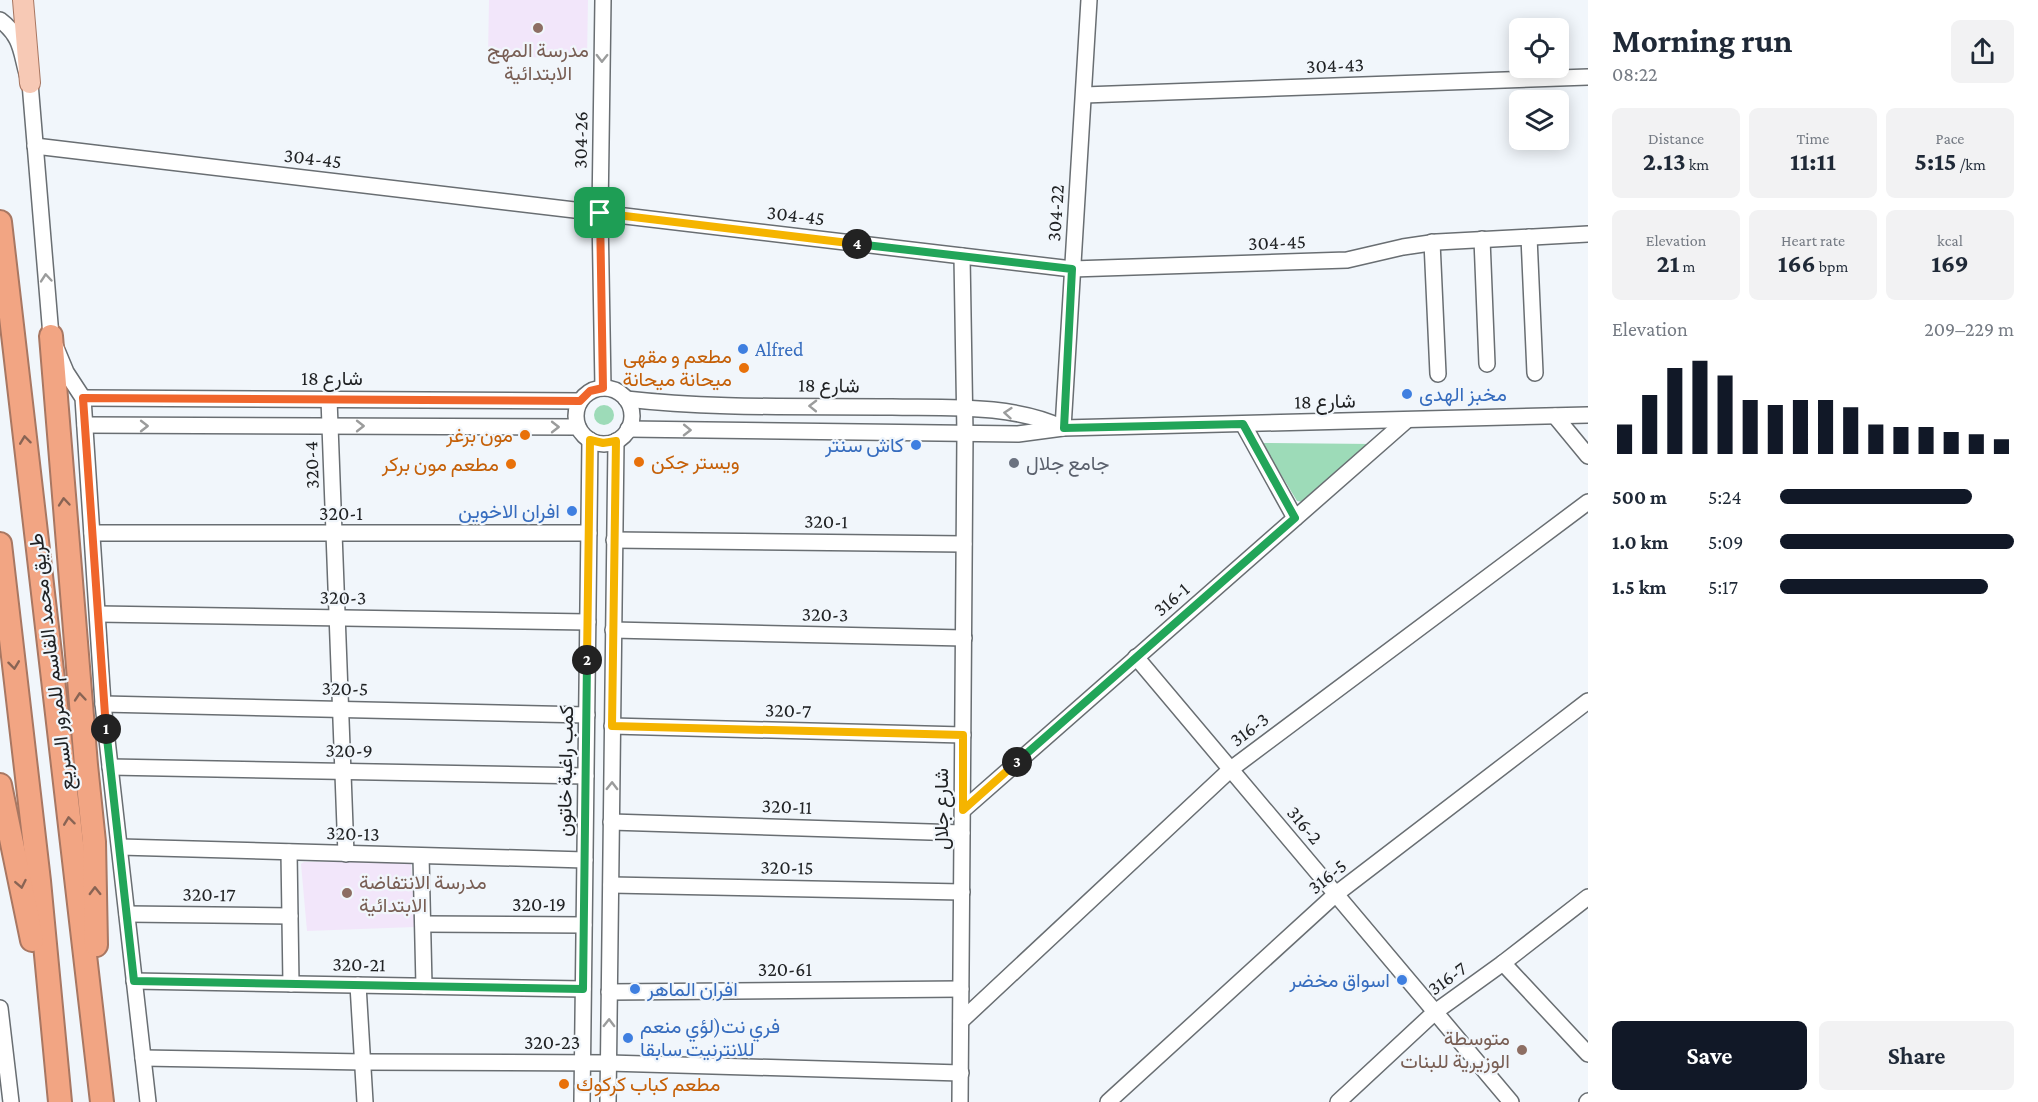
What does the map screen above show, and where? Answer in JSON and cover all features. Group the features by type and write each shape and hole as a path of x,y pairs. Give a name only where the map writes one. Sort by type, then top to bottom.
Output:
{"highway":[{"name":"طريق محمد القاسم للمرور السريع","path":"0,222 102,1102"},
{"path":"51,336 94,842 99,1076"},
{"name":"طريق محمد القاسم للمرور السريع","path":"0,544 39,881 60,1102"},
{"path":"0,785 56,1065"}],"main road":[{"path":"25,5 30,83"}],"street":[{"name":"304-26","path":"603,0 600,213 603,388"},
{"name":"304-22","path":"1064,428 1089,0"},
{"path":"0,20 19,40 24,68 30,83 51,336 66,372 83,398 104,704 148,1102"},
{"name":"304-43","path":"1084,95 1588,77"},
{"name":"304-45","path":"35,146 1072,269 1347,260 1431,242 1588,234"},
{"path":"1529,237 1535,373"},
{"path":"1482,239 1487,364"},
{"path":"1431,242 1438,374"},
{"name":"شارع جلال","path":"960,1102 965,434 962,256"},
{"path":"603,388 616,391 626,399 632,414 628,429 616,441 603,443 590,440 578,427 576,414 580,401 590,391 603,388"},
{"name":"شارع 18","path":"83,398 580,401"},
{"name":"320-4","path":"329,399 346,854"},
{"name":"شارع 18","path":"626,399 684,404 964,409 1030,416 1064,428"},
{"name":"شارع 18","path":"628,429 1018,434 1064,428 1588,415"},
{"path":"1556,416 1588,456"},
{"name":"316-1","path":"963,810 1407,420"},
{"path":"1243,424 1295,518"},
{"path":"85,426 578,427"},
{"name":"كمب راغبة خاتون","path":"582,1102 590,440"},
{"path":"608,1102 616,441"},
{"name":"316-3","path":"961,1021 1231,769 1588,502"},
{"name":"320-1","path":"92,533 589,533"},
{"name":"320-1","path":"614,540 964,544"},
{"name":"320-3","path":"98,614 588,622"},
{"name":"320-3","path":"614,630 964,638"},
{"name":"316-2","path":"1136,657 1511,1102"},
{"name":"316-5","path":"1108,1102 1336,894 1588,701"},
{"name":"320-5","path":"104,704 586,715"},
{"name":"320-7","path":"612,726 963,735"},
{"name":"320-9","path":"111,767 586,776"},
{"name":"320-11","path":"611,822 962,833"},
{"name":"320-13","path":"120,847 585,860"},
{"path":"289,852 291,984"},
{"path":"421,856 424,986"},
{"name":"320-15","path":"611,885 962,892"},
{"name":"316-7","path":"1338,1102 1435,1012 1588,897"},
{"name":"320-17","path":"127,914 290,916"},
{"name":"320-19","path":"423,924 584,925"},
{"path":"1503,963 1588,1054"},
{"name":"320-21","path":"134,981 583,989"},
{"path":"358,985 365,1102"},
{"name":"320-61","path":"609,992 961,989"},
{"path":"0,1008 3,1064 11,1102"},
{"name":"320-23","path":"143,1058 609,1063 961,1073"}],"shaded area":[{"name":"مدرسة المهج الابتدائية","path":"489,0 588,0 587,59 488,56"},
{"path":"408,861 411,864 415,927 307,931 301,864 304,862"}],"green space":[{"path":"604,405 611,408 614,415 611,422 604,425 597,422 594,415 597,408"},
{"path":"1262,443 1374,444 1308,503 1297,501"}],"place":[{"name":"مدرسة المهج الابتدائية","path":"538,28"},
{"name":"Alfred","path":"743,349"},
{"name":"مطعم و مقهى ميحانة ميحانة","path":"744,368"},
{"name":"مخبز الهدى","path":"1407,394"},
{"name":"مون برغر","path":"525,435"},
{"name":"كاش سنتر","path":"916,445"},
{"name":"ويستر جكن","path":"639,462"},
{"name":"جامع جلال","path":"1014,463"},
{"name":"مطعم مون بركر","path":"511,464"},
{"name":"افران الاخوين","path":"572,511"},
{"name":"مدرسة الانتفاضة الابتدائية","path":"347,893"},
{"name":"اسواق مخضر","path":"1402,980"},
{"name":"افران الماهر","path":"635,989"},
{"name":"فري نت(لؤي منعم للانترنيت سابقا","path":"628,1038"},
{"name":"متوسطة الوزيرية للبنات","path":"1522,1050"},
{"name":"مطعم كباب كركوك","path":"564,1084"}],"route":[{"path":"600,213 1072,269 1064,428 1243,424 1295,518 963,810 963,735 612,726 616,441 603,443 590,440 583,989 134,981 104,704 83,398 580,401 590,391 603,388 600,213"}]}
